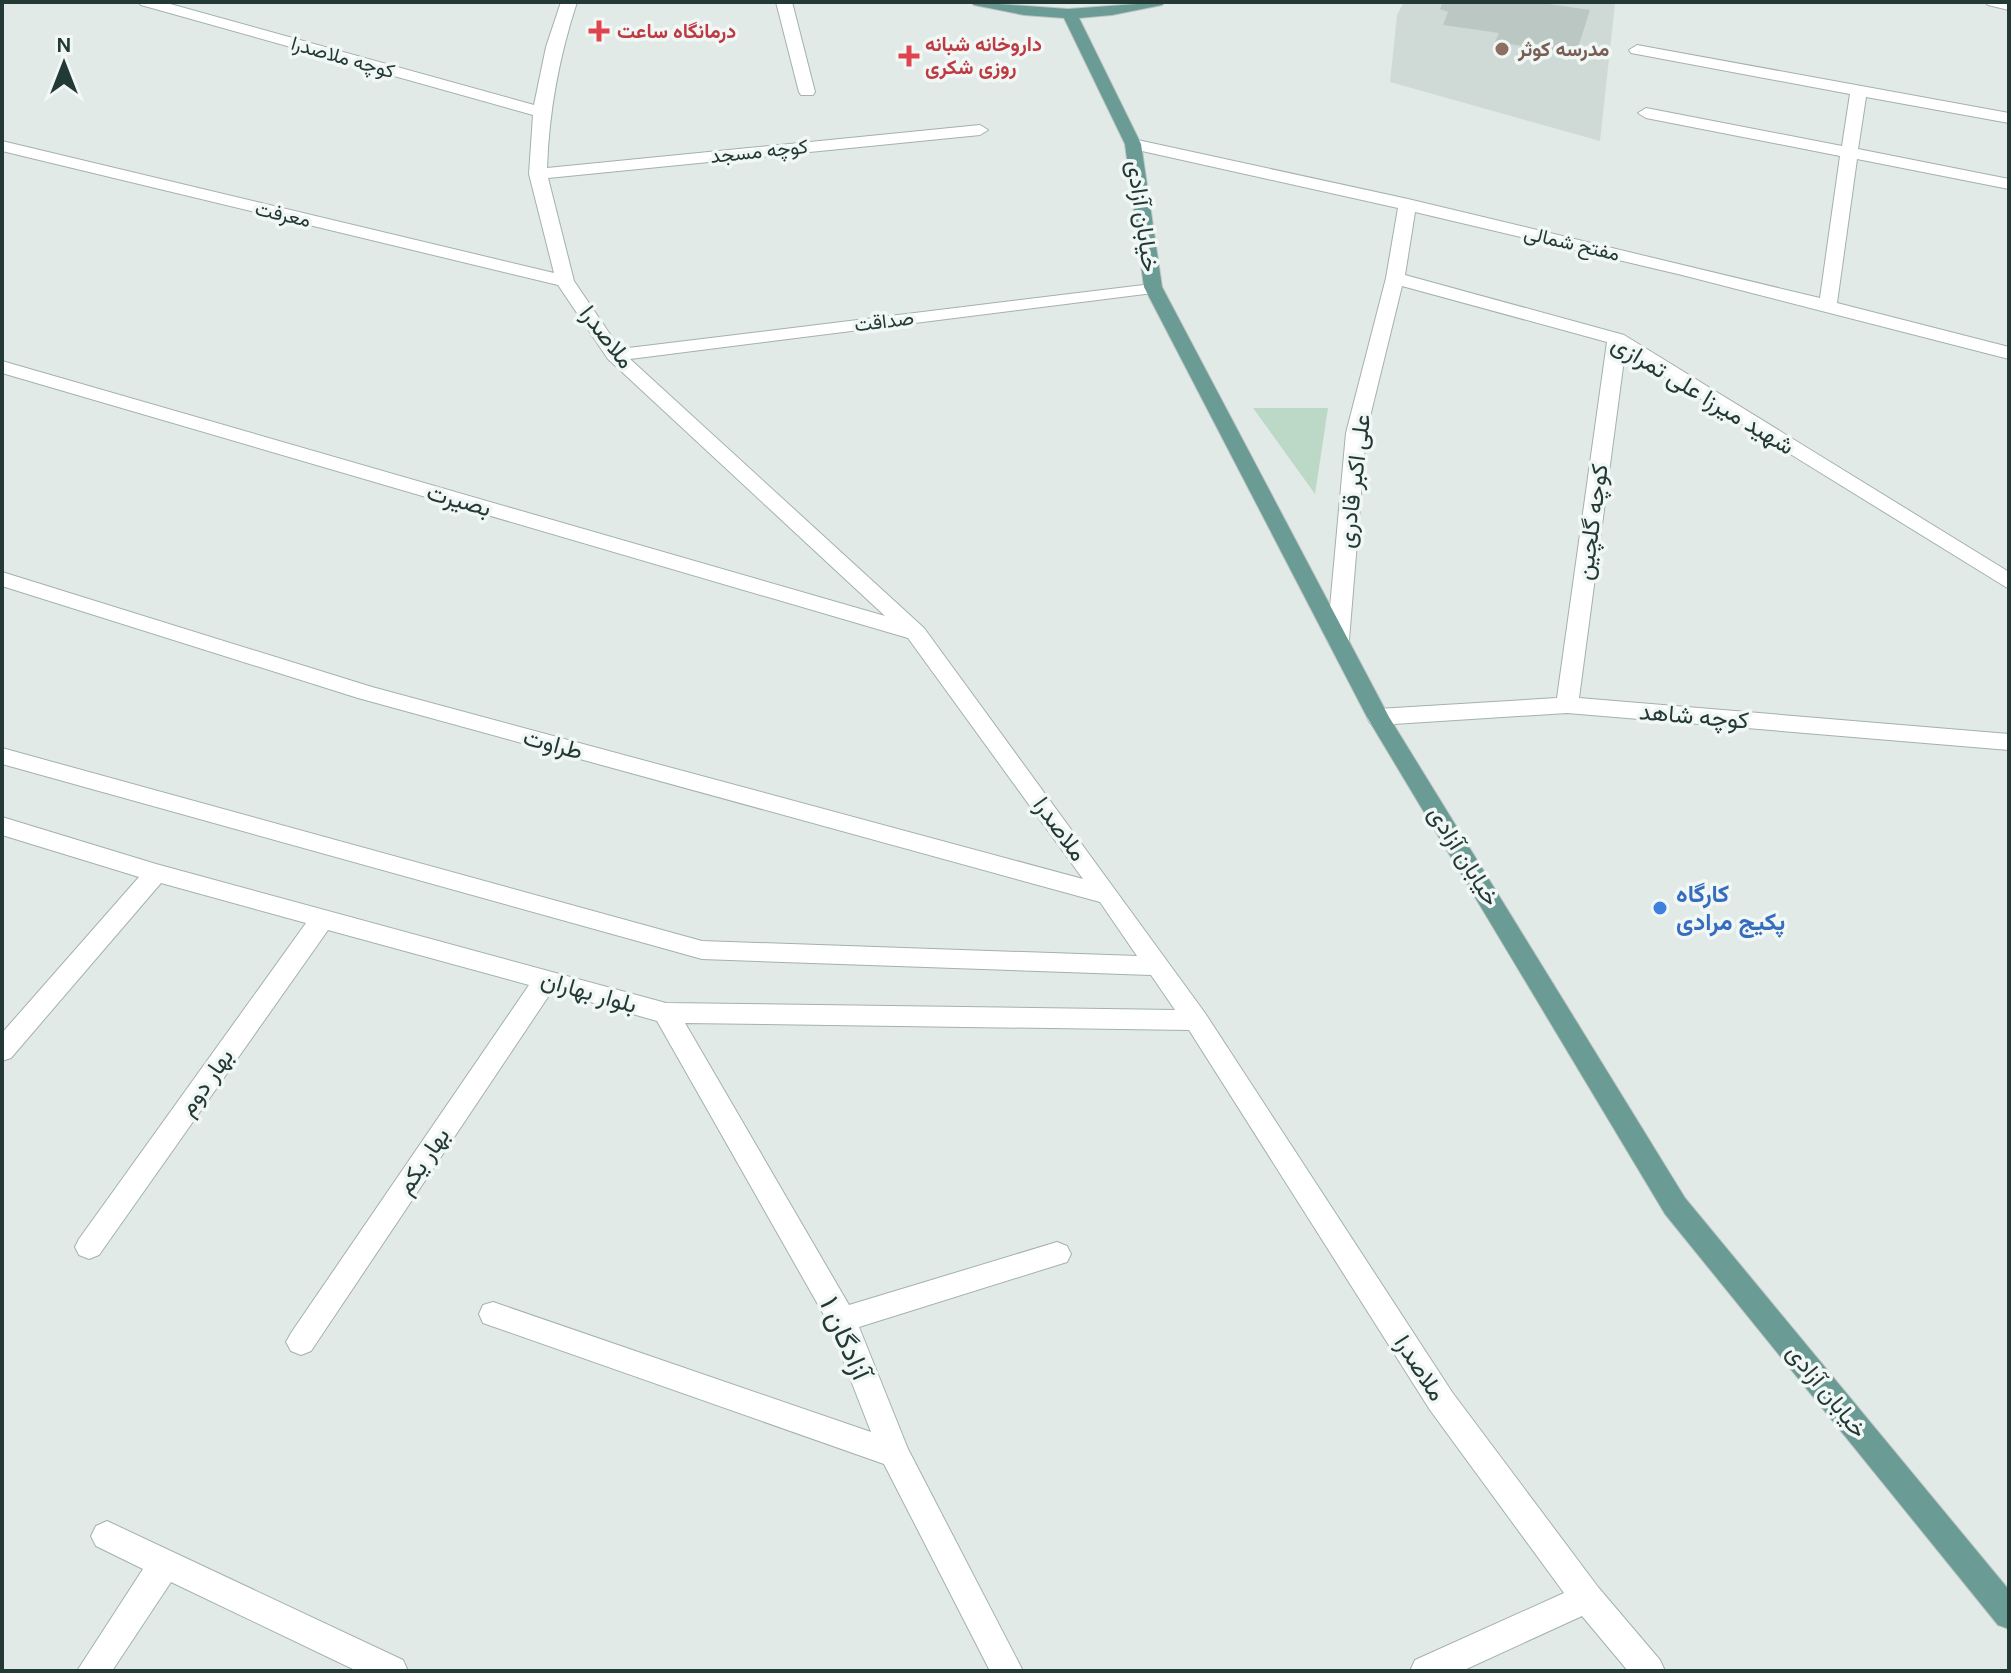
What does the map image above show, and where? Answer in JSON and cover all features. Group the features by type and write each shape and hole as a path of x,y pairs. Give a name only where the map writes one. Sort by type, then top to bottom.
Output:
{"main road":[{"path":"979,2 1021,12 1070,15 1123,11 1157,2"},
{"name":"خیابان آزادی","path":"1070,15 1133,144 1153,287 1378,717 1675,1206 2009,1614"}],"street":[{"name":"کوچه ملاصدرا","path":"146,2 541,112"},
{"name":"ملاصدرا","path":"569,2 554,47 541,112 538,174 565,281 615,355 916,633 1196,1020 1441,1401 1587,1598 1649,1671"},
{"path":"784,2 807,92"},
{"path":"1993,2 2009,5"},
{"path":"1637,50 2009,118"},
{"path":"1828,304 1858,92"},
{"path":"1646,113 2009,184"},
{"name":"کوچه مسجد","path":"538,174 980,130"},
{"name":"مفتح شمالی","path":"1133,144 1408,204 1828,304 2009,353"},
{"name":"معرفت","path":"2,146 565,281"},
{"path":"1395,278 1408,204"},
{"name":"شهید میرزا علی تمرازی","path":"1395,278 1617,339 2009,582"},
{"name":"علی اکبر قادری","path":"1338,640 1356,433 1395,278"},
{"name":"صداقت","path":"615,355 1153,287"},
{"name":"کوچه گلچین","path":"1567,705 1617,339"},
{"name":"بصیرت","path":"2,367 916,633"},
{"name":"طراوت","path":"2,579 366,693 1108,895"},
{"name":"کوچه شاهد","path":"1378,717 1567,705 2009,742"},
{"path":"2,756 702,950 1156,966"},
{"name":"بلوار بهاران","path":"2,826 156,873 666,1013 1196,1020"},
{"path":"2,1051 156,873"},
{"name":"بهار دوم","path":"89,1247 323,918"},
{"name":"بهار یکم","path":"301,1342 546,980"},
{"name":"آزادگان ۱","path":"666,1013 842,1320 895,1454 1007,1671"},
{"path":"842,1320 1057,1254"},
{"path":"493,1314 895,1454"},
{"path":"107,1536 392,1671"},
{"path":"93,1671 164,1565"},
{"path":"1426,1671 1587,1598"}],"shaded area":[{"name":"مدرسه کوثر","path":"1404,2 1615,4 1600,141 1390,82 1397,15"}],"green space":[{"path":"1253,408 1328,408 1315,494"}],"building":[{"path":"1443,2 1535,2 1590,10 1576,54 1495,42 1499,33 1443,25 1448,12 1440,9"}],"place":[{"name":"درمانگاه ساعت","path":"599,31"},
{"name":"مدرسه کوثر","path":"1502,49"},
{"name":"داروخانه شبانه روزی شکری","path":"909,56"},
{"name":"کارگاه پکیج مرادی","path":"1660,908"}]}
